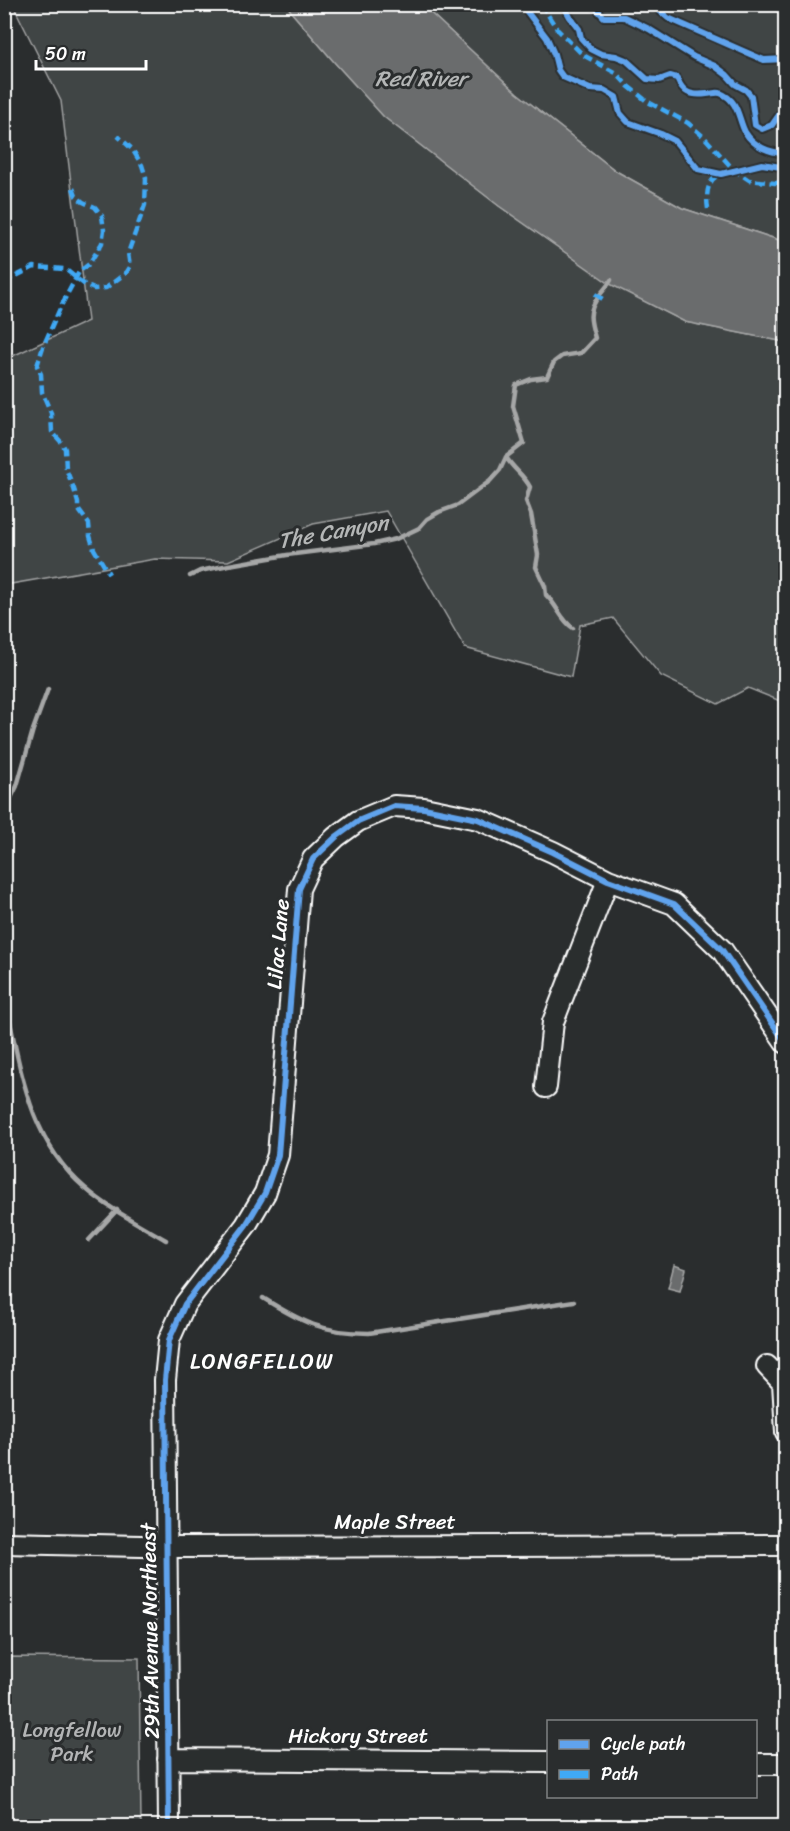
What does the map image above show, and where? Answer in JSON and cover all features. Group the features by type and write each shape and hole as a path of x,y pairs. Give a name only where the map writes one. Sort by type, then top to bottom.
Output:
{"street":[{"name":"Lilac Lane","path":"165,1435 165,1380 169,1340 185,1304 250,1217 264,1192 278,1155 299,889 313,859 336,837 358,821 394,806 424,808 478,819 553,852 608,880 674,904 722,950 786,1043"},
{"path":"546,1087 553,1022 608,880"},
{"path":"767,1366 783,1383 786,1432"},
{"name":"29th Avenue Northeast","path":"165,1435 169,1827"},
{"name":"Maple Street","path":"4,1543 166,1546 786,1545"},
{"name":"Hickory Street","path":"168,1759 547,1762"},
{"path":"757,1764 786,1764"}],"green space":[{"path":"13,5 287,5 384,117 499,206 610,283 685,322 785,342 785,703 748,688 718,704 661,676 613,618 580,625 571,677 465,648 386,511 313,524 228,561 155,559 5,585 4,360 88,321 61,101"},
{"path":"422,5 785,5 785,242 682,208 616,171 517,93"},
{"name":"Longfellow Park","path":"5,1657 139,1658 141,1826 5,1826"}],"water":[{"name":"Red River","path":"287,5 422,5 517,93 616,171 682,208 785,242 785,342 685,322 610,284 499,206 384,117"},
{"path":"674,1265 686,1269 680,1291 668,1288"}],"waterway":[{"name":"The Canyon","path":"190,576 200,571 229,565 396,539 419,528 427,519 439,512 458,505 490,481 500,470 506,457 524,443 513,406 516,385 531,379 547,377 554,362 562,356 581,353 595,338 591,311 595,301 611,280"},
{"path":"506,457 530,487 526,501 531,514 538,555 536,567 545,586 546,595 573,628"},
{"name":"The Canyon","path":"4,812 17,786 33,730 48,689"},
{"name":"The Canyon","path":"4,994 21,1073 38,1124 50,1147 66,1168 94,1196 166,1240"},
{"path":"89,1240 117,1210"},
{"path":"263,1298 313,1325 338,1331 369,1333 574,1301"}],"marked path":[{"path":"541,4 557,29 583,55 616,73 648,102 688,123 734,170 749,180 786,182"},
{"path":"4,282 34,267 65,269 85,285 94,289 106,288 127,272 130,267 128,253 145,205 146,178 142,165 132,149 118,136"},
{"path":"708,209 707,193 710,184 721,174"},
{"path":"73,188 76,196 95,207 102,216 104,230 102,243 89,264 79,272 61,306 37,366 41,374 42,392 51,413 52,432 65,449 66,469 74,489 78,509 89,524 94,549 109,574"},
{"path":"595,294 604,300"}],"cycle path":[{"path":"521,4 547,38 558,70 563,77 590,89 604,90 616,97 620,113 628,122 675,141 698,169 721,174 762,164 781,167 786,165"},
{"path":"563,4 579,29 581,38 591,49 626,60 647,79 659,80 670,76 677,78 682,87 692,94 718,93 726,96 737,110 745,132 757,145 786,154"},
{"path":"592,4 604,17 624,17 649,29 694,57 715,66 751,96 755,125 762,129 772,125 786,105"},
{"path":"652,4 668,18 764,60 786,59"},
{"path":"169,1826 165,1380 169,1340 185,1304 246,1225 265,1193 278,1155 299,889 313,859 336,837 358,821 394,806 424,808 478,819 553,852 608,880 674,904 722,950 786,1043"}],"district":[{"name":"LONGFELLOW","path":"262,1361"}]}
